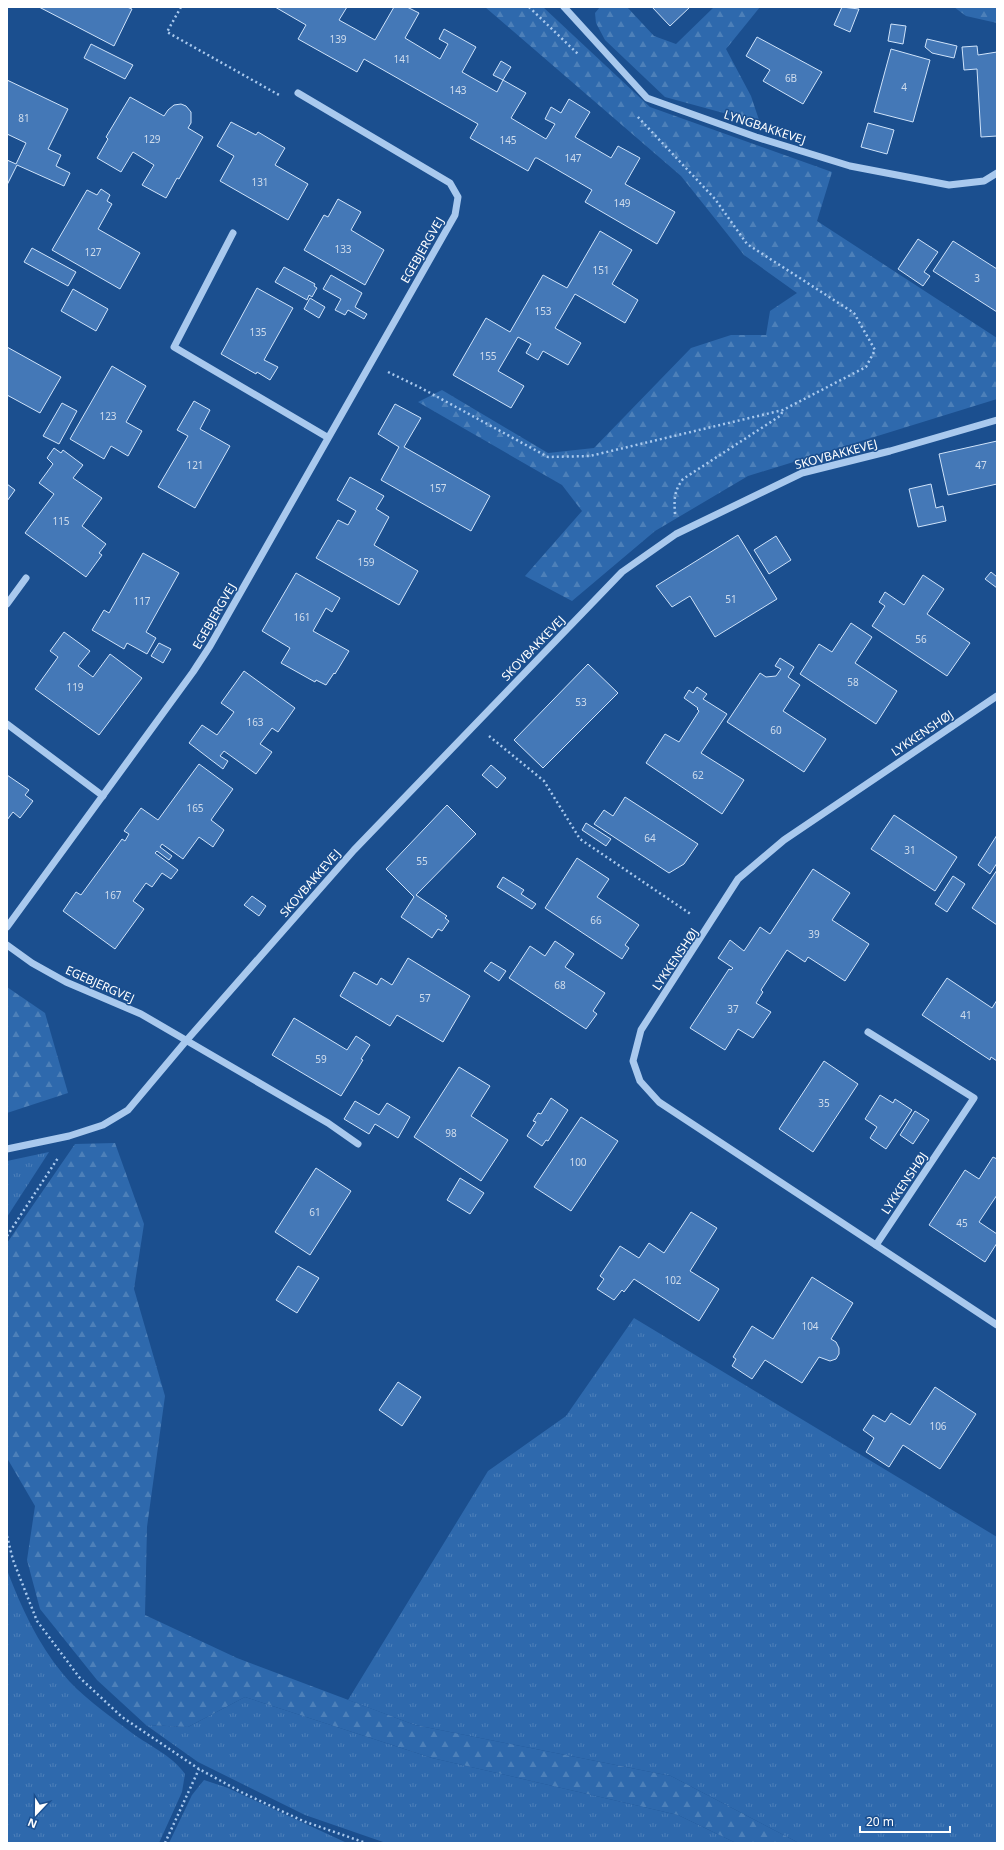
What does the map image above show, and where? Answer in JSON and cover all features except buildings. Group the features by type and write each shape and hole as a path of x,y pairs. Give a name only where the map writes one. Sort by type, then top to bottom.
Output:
{"street":[{"name":"LYNGBAKKEVEJ","path":"567,8 647,98 756,137 850,166 950,185 984,182 997,173"},
{"name":"EGEBJERGVEJ","path":"7,927 193,672 210,646 455,215 458,197 450,182 298,93"},
{"path":"233,233 174,347 328,438"},
{"name":"SKOVBAKKEVEJ","path":"7,1149 69,1136 103,1126 128,1110 186,1041 354,850 622,572 676,534 802,473 890,451 997,420"},
{"path":"7,604 26,578"},
{"name":"LYKKENSHØJ","path":"997,696 784,840 738,879 709,927 641,1030 633,1061 640,1082 659,1102 997,1325"},
{"path":"7,724 103,796"},
{"name":"EGEBJERGVEJ","path":"7,945 32,963 66,982 141,1014 186,1041"},
{"name":"LYKKENSHØJ","path":"868,1032 974,1098 876,1245"},
{"path":"186,1041 328,1123 358,1144"}],"path":[{"path":"181,7 167,32 279,95 298,93"},
{"path":"529,7 583,59"},
{"path":"371,363 421,388 548,457 590,456 783,410 866,367 875,350 854,313 747,244 715,199 631,109"},
{"path":"676,534 674,495 676,488 683,479 780,416 783,410"},
{"path":"475,724 544,781 580,839 709,927"},
{"path":"7,1236 39,1190 69,1136"},
{"path":"7,1536 13,1560 37,1621 79,1677 122,1717 199,1769 303,1821 366,1843"},
{"path":"165,1843 199,1769"}],"green space":[{"path":"485,7 543,7 650,107 832,172 817,221 997,338 997,399 748,476 655,531 572,601 525,576 582,511 562,485 418,402 442,390 548,453 594,448 691,348 731,335 766,335 770,311 797,293 744,255 681,176"},
{"path":"600,7 627,7 654,36 676,44 714,7 760,7 726,49 751,96 760,123 665,97 605,40 596,23 595,13"},
{"path":"954,7 997,7 997,23 966,16"},
{"path":"7,987 45,1013 68,1093 7,1113"},
{"path":"115,1143 144,1224 134,1289 165,1396 147,1527 145,1615 237,1658 415,1725 671,1776 799,1843 736,1843 678,1815 432,1758 245,1697 188,1727 146,1725 97,1680 40,1609 27,1560 35,1506 7,1458 7,1243 75,1144"},
{"path":"49,1152 7,1217 7,1161"},
{"path":"634,1318 997,1537 997,1843 799,1843 671,1776 415,1725 348,1700 488,1471 566,1416"},
{"path":"7,1570 18,1598 38,1638 63,1674 85,1696 135,1735 173,1761 185,1774 182,1792 159,1843 7,1843"},
{"path":"245,1697 432,1758 678,1815 736,1843 386,1843 305,1815 198,1762 146,1725 188,1727"},
{"path":"204,1780 228,1788 347,1843 169,1843 192,1795"}]}
